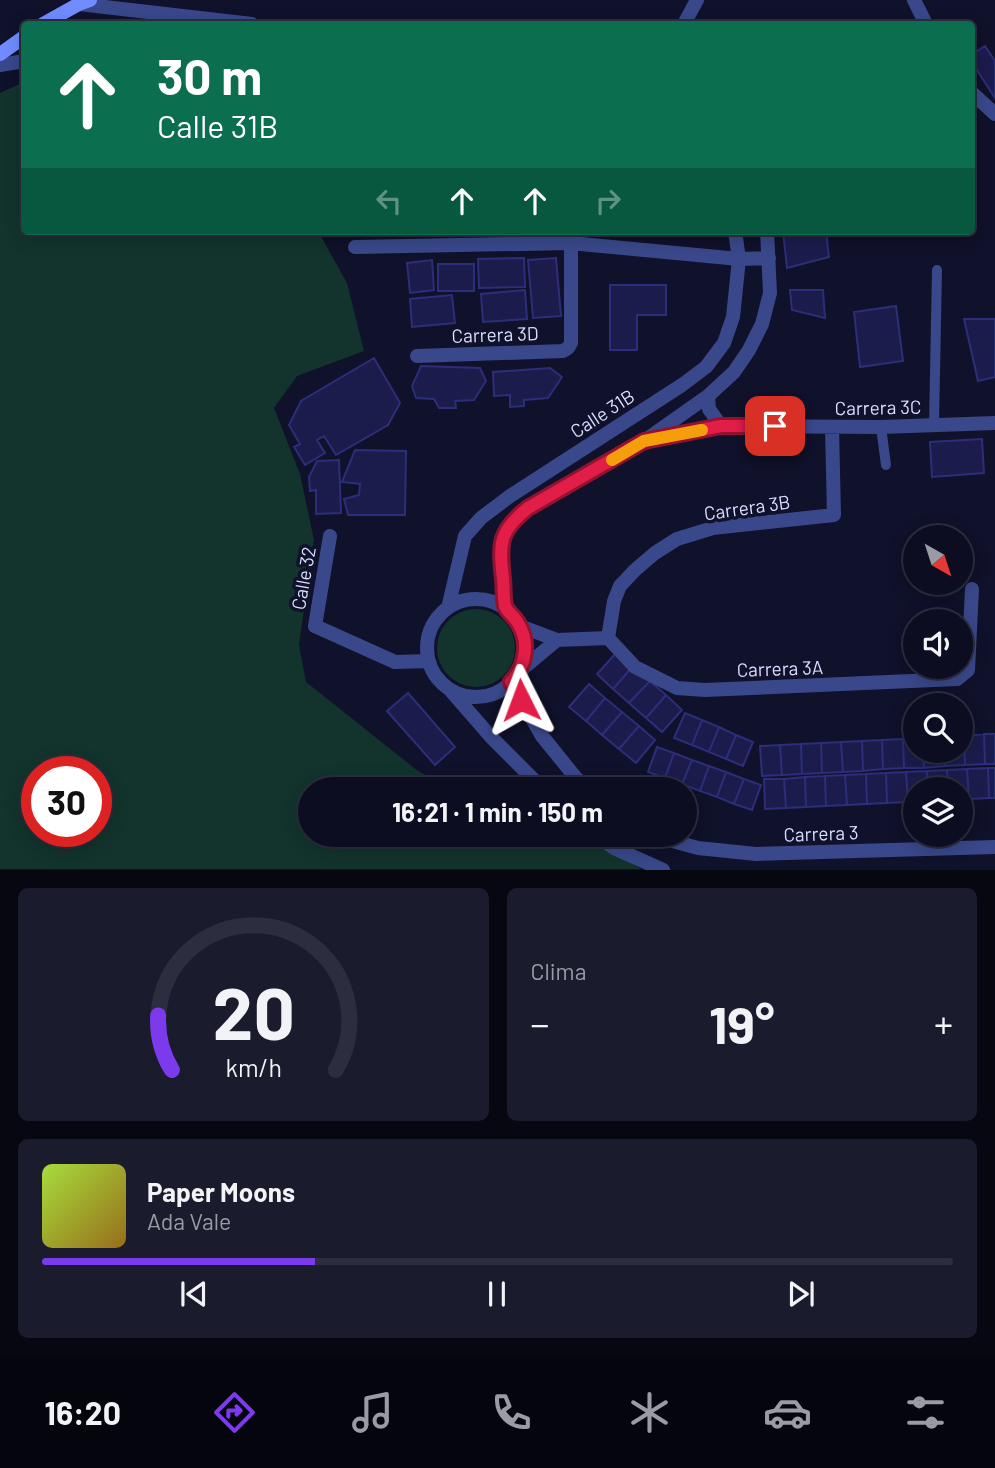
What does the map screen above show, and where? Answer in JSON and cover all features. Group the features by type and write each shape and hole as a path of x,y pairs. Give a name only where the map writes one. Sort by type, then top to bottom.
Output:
{"main road":[{"path":"49,21 85,2"},
{"path":"0,54 21,39"}],"street":[{"path":"686,21 697,0"},
{"path":"914,0 924,21"},
{"path":"85,2 229,21"},
{"path":"0,65 21,62"},
{"path":"975,96 995,114"},
{"name":"Calle 31B","path":"448,608 465,536 481,518 510,496 706,367 724,343 733,317 739,259 736,235"},
{"path":"506,608 500,553 505,531 513,520 528,508 644,441 708,396 734,372 762,324 770,293 767,235"},
{"path":"355,247 570,237 739,259 769,258"},
{"name":"Carrera 3D","path":"417,356 563,351 568,348 571,343 570,237"},
{"path":"708,396 709,409 721,426"},
{"name":"Carrera 3C","path":"644,441 721,426 880,428 995,423"},
{"name":"Carrera 3B","path":"608,638 614,601 620,586 655,553 677,539 713,528 834,515 832,427"},
{"name":"Calle 32","path":"330,536 315,626 395,662 429,662"},
{"name":"Carrera 3A","path":"608,638 635,667 677,688 705,690 957,679 968,670 972,595"},
{"path":"515,677 524,660 525,644 520,626 506,608 483,599 471,599 459,602 439,616 428,638 427,649 433,673 531,777"},
{"path":"520,626 557,640 608,638"},
{"path":"450,690 475,697 500,691 557,640"},
{"path":"515,677 542,736 575,777"},
{"path":"613,847 663,870"},
{"name":"Carrera 3","path":"694,847 756,854 995,847"}],"lane":[{"path":"934,425 937,270"},
{"path":"880,428 886,465"}],"green space":[{"path":"21,83 21,235 320,235 347,283 364,351 297,376 274,408 300,474 314,540 299,645 306,682 429,777 298,777 298,847 605,847 641,869 0,869 0,93"},
{"path":"476,609 491,612 504,620 512,633 515,648 512,663 504,676 491,684 476,687 461,684 448,676 440,663 437,648 440,633 448,620 461,612"}],"building":[{"path":"985,46 995,61 995,98 975,67 975,52"},
{"path":"783,235 826,235 829,257 787,268"},
{"path":"524,258 525,287 479,288 478,259"},
{"path":"556,258 561,316 533,318 528,260"},
{"path":"432,260 434,290 410,293 407,263"},
{"path":"438,264 474,264 474,291 438,291"},
{"path":"610,285 666,285 666,315 637,315 637,350 610,350"},
{"path":"525,290 527,319 483,322 481,294"},
{"path":"790,290 823,290 825,318 792,310"},
{"path":"452,295 455,323 412,327 410,299"},
{"path":"896,306 903,361 860,367 854,312"},
{"path":"964,319 995,319 995,377 978,381"},
{"path":"374,358 400,403 388,425 336,455 324,436 317,440 325,453 305,465 294,447 300,444 289,425 301,401"},
{"path":"421,366 480,368 486,381 474,400 455,401 456,408 439,408 434,399 416,398 412,386"},
{"path":"550,368 562,377 548,398 524,400 524,406 510,407 510,395 494,396 493,372"},
{"path":"982,439 984,473 932,477 930,442"},
{"path":"355,450 406,451 405,515 348,515 344,499 359,495 360,484 342,482"},
{"path":"339,460 341,513 316,514 316,490 310,491 309,477 317,461"},
{"path":"617,652 633,666 613,689 597,674"},
{"path":"633,666 650,681 629,703 613,689"},
{"path":"650,681 666,695 646,718 629,703"},
{"path":"589,684 605,698 586,721 569,707"},
{"path":"408,693 455,747 435,765 387,711"},
{"path":"666,695 682,710 662,732 646,718"},
{"path":"605,698 622,712 602,735 586,721"},
{"path":"622,712 639,726 619,749 602,735"},
{"path":"685,713 702,720 692,745 674,738"},
{"path":"702,720 719,727 709,752 692,745"},
{"path":"639,726 655,740 636,763 619,749"},
{"path":"719,727 736,735 726,759 709,752"},
{"path":"984,734 985,764 965,765 973,763 973,735"},
{"path":"984,734 995,734 995,764 985,764"},
{"path":"736,735 753,742 743,766 726,759"},
{"path":"903,739 904,768 883,769 882,740"},
{"path":"882,740 883,769 863,771 862,741"},
{"path":"862,741 863,771 843,772 841,742"},
{"path":"841,742 843,772 822,773 821,743"},
{"path":"821,743 822,773 802,774 801,744"},
{"path":"801,744 802,774 782,775 780,745"},
{"path":"780,745 782,775 762,776 760,746"},
{"path":"657,747 674,753 665,777 648,772"},
{"path":"674,753 692,760 685,777 665,777"},
{"path":"692,760 709,766 700,791 697,790 697,777 685,777"},
{"path":"904,763 924,763 924,768 904,768"},
{"path":"924,763 945,763 945,766 924,768"},
{"path":"945,763 965,763 965,765 945,766"},
{"path":"709,766 726,772 717,797 700,791"},
{"path":"988,768 989,798 973,799 973,777 968,777 967,769"},
{"path":"988,768 995,768 995,798 989,798"},
{"path":"967,769 968,777 947,777 947,770"},
{"path":"947,770 947,777 927,777 927,771"},
{"path":"927,771 927,777 906,777 906,772"},
{"path":"726,772 744,779 734,804 717,797"},
{"path":"906,772 906,777 903,777 903,802 887,803 886,773"},
{"path":"886,773 887,803 867,804 866,774"},
{"path":"866,774 867,804 847,805 845,775"},
{"path":"845,775 847,805 826,806 825,776"},
{"path":"825,776 826,806 806,807 805,777"},
{"path":"805,777 806,807 786,808 784,779"},
{"path":"744,779 761,785 752,810 734,804"},
{"path":"764,779 784,779 786,808 765,809"}],"slow traffic":[{"path":"612,460 644,441 702,430"}],"route":[{"path":"521,700 511,682 524,660 524,635 506,608 500,553 505,531 513,520 528,508 644,441 721,426 775,426"}]}
